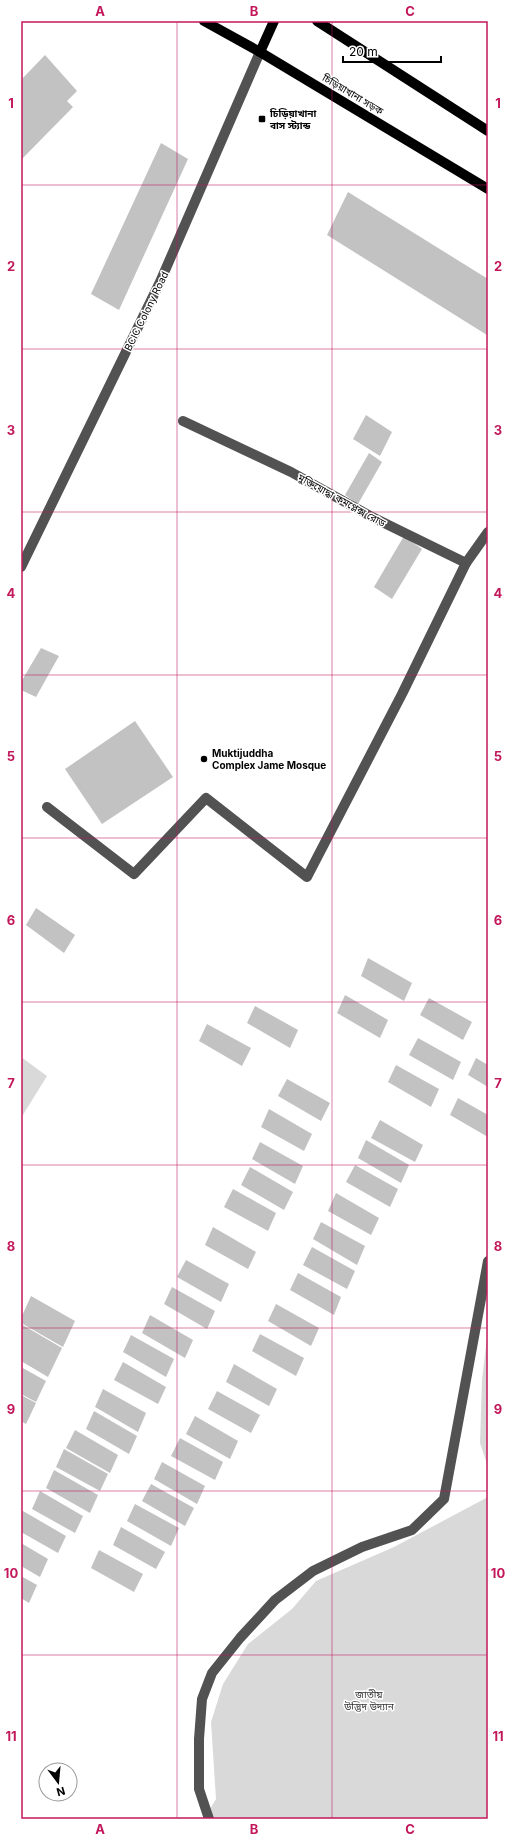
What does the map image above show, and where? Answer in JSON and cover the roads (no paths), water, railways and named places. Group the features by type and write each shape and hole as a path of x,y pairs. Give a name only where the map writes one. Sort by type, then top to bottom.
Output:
{"main road":[{"name":"চিড়িয়াখানা সড়ক","path":"204,21 260,52 488,189"},
{"path":"260,52 274,21"},
{"path":"318,21 488,131"}],"street":[{"name":"BCIC Colony Road","path":"21,567 160,282 260,52"},
{"name":"মুক্তিযোদ্ধা কমপ্লেক্স রোড","path":"182,421 291,472 372,518 466,563"},
{"path":"47,807 134,874 206,798 307,877 402,694 466,563 488,532"},
{"path":"209,1819 199,1789 199,1739 202,1699 212,1673 240,1638 275,1600 313,1571 362,1547 412,1530 444,1499 488,1261"}],"place":[{"name":"চিড়িয়াখানা বাস স্ট্যান্ড","path":"262,119"},
{"name":"Muktijuddha Complex Jame Mosque","path":"204,759"}],"park label":[{"name":"জাতীয় উদ্ভিদ উদ্যান","path":"369,1700"}]}
